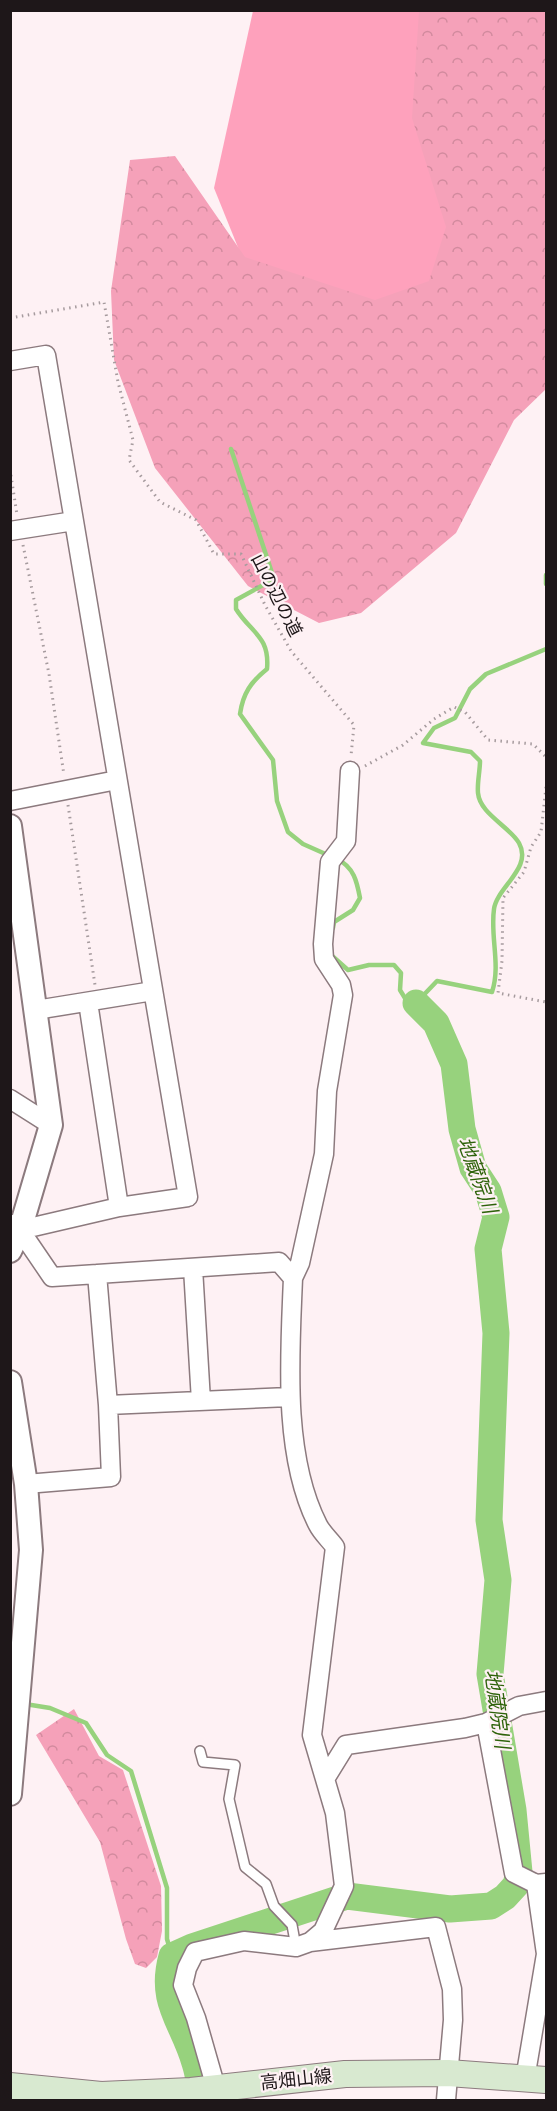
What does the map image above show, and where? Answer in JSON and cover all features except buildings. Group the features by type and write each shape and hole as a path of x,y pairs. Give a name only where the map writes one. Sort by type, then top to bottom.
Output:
{"main road":[{"name":"高畑山線","path":"10,2086 101,2095 166,2096 205,2089 345,2074 448,2073 536,2079"}],"street":[{"path":"10,361 46,355 188,1197 119,1207 15,1227"},
{"path":"15,530 74,521"},
{"path":"303,1944 323,1931 344,1886 335,1813 312,1735 335,1547 319,1526 302,1475 289,1397 293,1278 300,1263 324,1154 327,1091 343,995 341,985 324,959 323,944 330,862 346,841 350,771"},
{"path":"10,801 117,780"},
{"path":"10,826 51,1125 15,1227 10,1251"},
{"path":"36,1010 153,992"},
{"path":"93,1001 119,1207"},
{"path":"10,1099 51,1125"},
{"path":"15,1227 52,1277 279,1262 293,1278"},
{"path":"193,1268 201,1401"},
{"path":"26,1484 111,1477 108,1405 97,1274"},
{"path":"10,1382 26,1484 31,1550 10,1794"},
{"path":"108,1405 289,1397"},
{"path":"324,1779 346,1745 493,1719 519,1706 546,1701"},
{"path":"493,1719 514,1872 541,1884 546,1954 536,2079"},
{"path":"205,2089 196,2018 183,1985 187,1968 195,1952 244,1941 303,1944 436,1927 452,1989 453,2020 446,2100"}],"lane":[{"path":"200,1751 202,1762 235,1765 229,1799 245,1867 266,1884 274,1906 292,1925 303,1944"}],"path":[{"name":"山の辺の道","path":"10,318 104,302 118,382 133,440 129,460 160,502 196,520 214,554 241,554 265,605 291,651 354,725 350,771"},
{"path":"10,469 15,530 49,674 93,1001"},
{"path":"350,771 403,745 434,719 454,707 465,712 488,740 533,744 546,757"},
{"path":"546,787 541,832 531,847 524,872 503,898 502,961 498,993 546,1002"}],"shaded area":[{"path":"253,11 476,11 499,314 279,349 214,188"}],"green space":[{"path":"419,11 546,11 546,389 514,420 456,533 361,613 319,623 248,586 155,468 114,360 111,291 130,160 175,156 245,257 375,300 429,281 446,227 412,118"},
{"path":"74,1709 99,1756 123,1770 161,1886 162,1931 157,1957 146,1968 135,1964 100,1842 36,1735"}],"waterway":[{"path":"231,449 274,579 236,600 236,609 262,642 267,658 267,669 249,688 240,714 273,760 277,801 288,832 303,844 330,856"},
{"path":"546,575 546,584"},
{"path":"330,954 348,970 369,965 394,965 401,973 400,990 408,1003 416,1003 437,981 492,992 496,972 494,909 501,893 518,869 522,852 519,843 489,814 480,800 478,793 480,761 471,752 423,743 434,728 455,718 470,689 486,674 546,649"},
{"path":"333,928 334,922 353,910 360,898 351,871 337,859"},
{"name":"地蔵院川","path":"203,2100 198,2072 170,1999 168,1987 172,1956 192,1947 347,1896 450,1909 491,1906 505,1897 516,1885 519,1872 513,1810 490,1674 498,1580 489,1520 496,1333 488,1249 496,1217 488,1191 473,1168 462,1129 454,1064 436,1023 416,1003"},
{"path":"25,1704 50,1708 86,1723 107,1755 131,1771 167,1888 167,1939 172,1956"}]}
